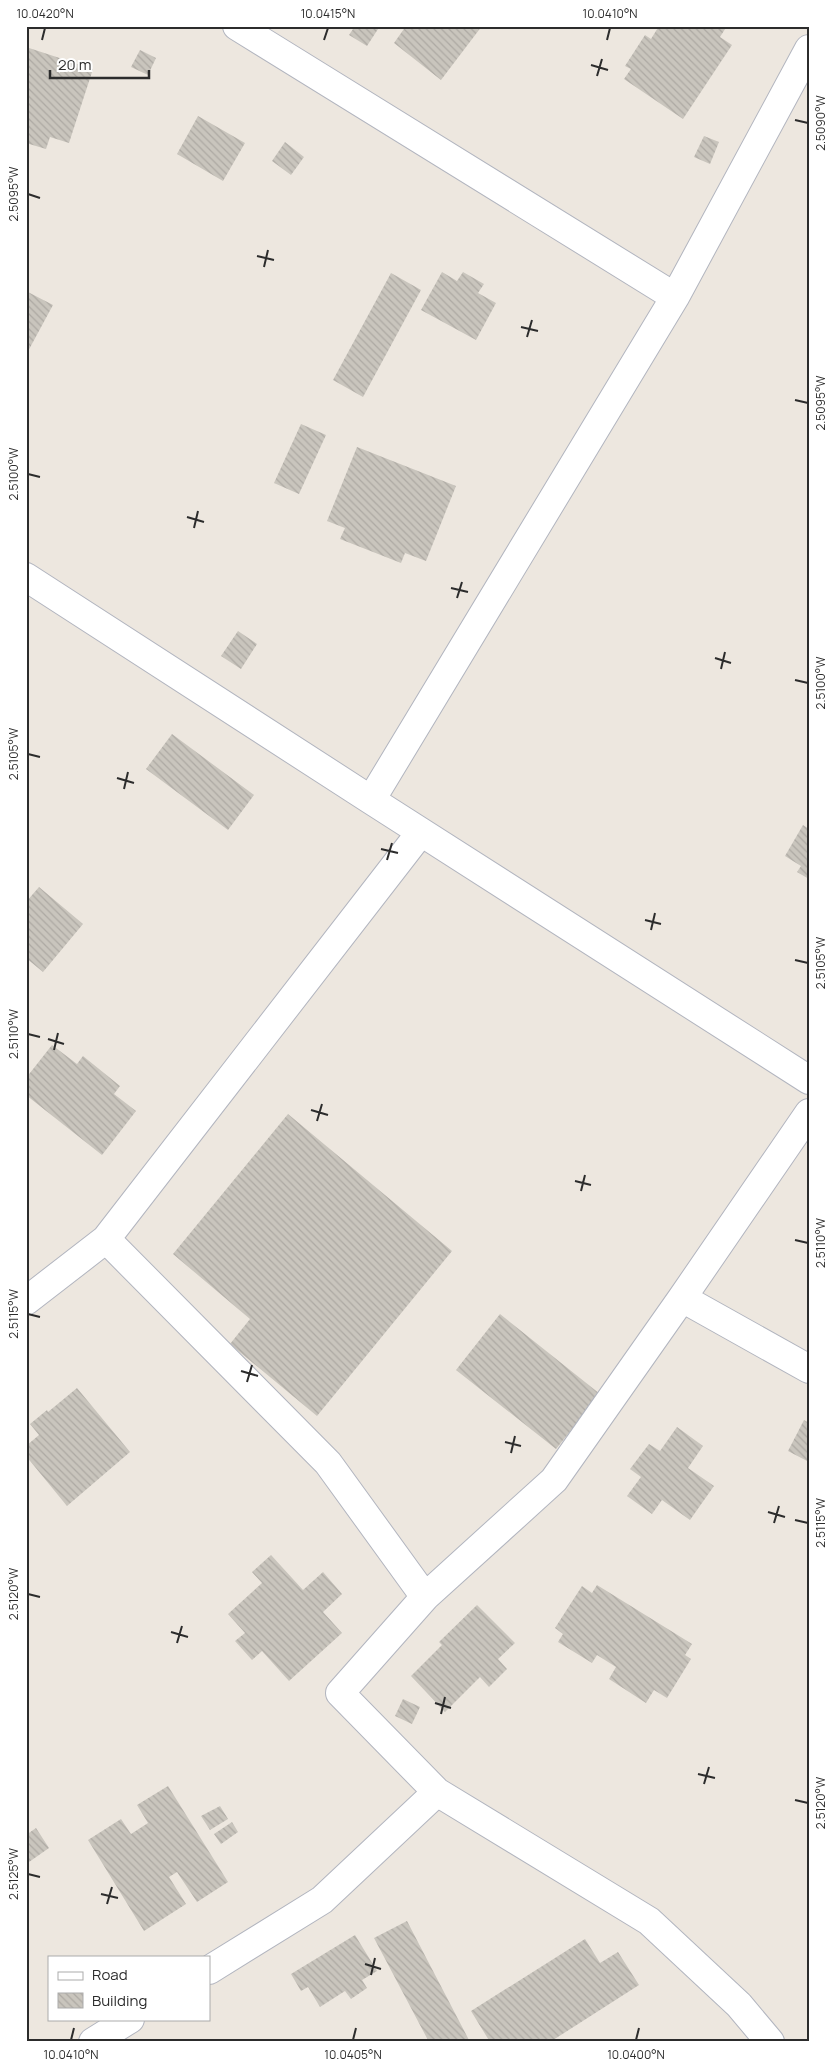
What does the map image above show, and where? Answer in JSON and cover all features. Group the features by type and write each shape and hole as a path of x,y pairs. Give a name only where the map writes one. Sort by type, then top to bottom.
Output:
{"street":[{"path":"237,26 675,297"},
{"path":"371,800 675,297 809,49"},
{"path":"26,577 809,1080"},
{"path":"26,1301 106,1239 421,832"},
{"path":"770,2042 739,2005 649,1921 437,1792 340,1693 425,1598 554,1480 682,1298 809,1112"},
{"path":"106,1239 328,1463 425,1598"},
{"path":"682,1298 809,1369"},
{"path":"210,1969 322,1900 437,1792"},
{"path":"94,2042 128,2020"}],"building":[{"path":"355,26 380,26 367,46 349,35"},
{"path":"406,26 482,26 441,80 394,43"},
{"path":"659,26 727,26 720,37 732,45 683,119 624,79 631,69 625,66 645,35 651,39"},
{"path":"26,47 93,69 69,143 50,137 46,149 26,143"},
{"path":"140,50 156,58 148,75 131,67"},
{"path":"198,116 245,143 223,181 177,154"},
{"path":"704,136 719,142 710,164 694,157"},
{"path":"285,142 304,157 291,175 272,161"},
{"path":"442,272 457,281 463,272 484,284 478,293 496,303 476,340 421,310"},
{"path":"391,273 421,290 363,397 333,380"},
{"path":"26,291 53,305 26,355"},
{"path":"301,424 326,435 299,494 274,483"},
{"path":"357,447 456,486 426,561 405,553 401,563 340,539 345,528 327,521"},
{"path":"238,631 257,644 241,669 221,656"},
{"path":"172,734 254,795 228,830 146,769"},
{"path":"803,825 809,829 809,879 797,872 801,866 785,856"},
{"path":"39,887 83,924 43,972 26,958 26,902"},
{"path":"52,1045 77,1064 83,1056 120,1086 114,1094 136,1111 102,1155 26,1095 26,1078"},
{"path":"288,1114 452,1251 317,1416 230,1344 250,1319 173,1254"},
{"path":"500,1314 600,1394 556,1449 456,1370"},
{"path":"77,1388 130,1452 67,1506 26,1456 26,1446 39,1435 30,1424"},
{"path":"804,1420 809,1423 809,1462 788,1451"},
{"path":"677,1427 703,1446 688,1468 714,1486 690,1520 662,1500 652,1514 627,1496 641,1477 630,1469 649,1444 660,1451"},
{"path":"271,1555 303,1590 323,1572 342,1594 323,1612 342,1633 289,1681 262,1651 252,1660 235,1641 245,1633 228,1614 262,1583 252,1572"},
{"path":"597,1585 692,1644 685,1655 691,1659 667,1698 654,1690 646,1703 609,1679 616,1667 597,1655 592,1663 558,1642 563,1634 555,1628 582,1586 592,1593"},
{"path":"477,1605 515,1643 498,1659 507,1669 489,1687 480,1677 445,1712 411,1676 442,1645 439,1642"},
{"path":"403,1699 420,1707 412,1724 395,1716"},
{"path":"168,1786 228,1882 197,1902 177,1872 169,1877 186,1904 144,1931 88,1840 121,1819 131,1834 148,1823 137,1805"},
{"path":"220,1806 228,1819 210,1830 201,1816"},
{"path":"232,1822 238,1832 221,1844 214,1834"},
{"path":"36,1828 49,1848 29,1862 26,1858 26,1835"},
{"path":"407,1921 470,2042 429,2042 374,1938"},
{"path":"355,1935 377,1971 362,1980 367,1988 351,1999 345,1991 320,2007 308,1987 301,1991 291,1974"},
{"path":"585,1939 600,1963 618,1952 639,1985 550,2042 506,2042 505,2039 500,2042 490,2042 471,2011"}]}
